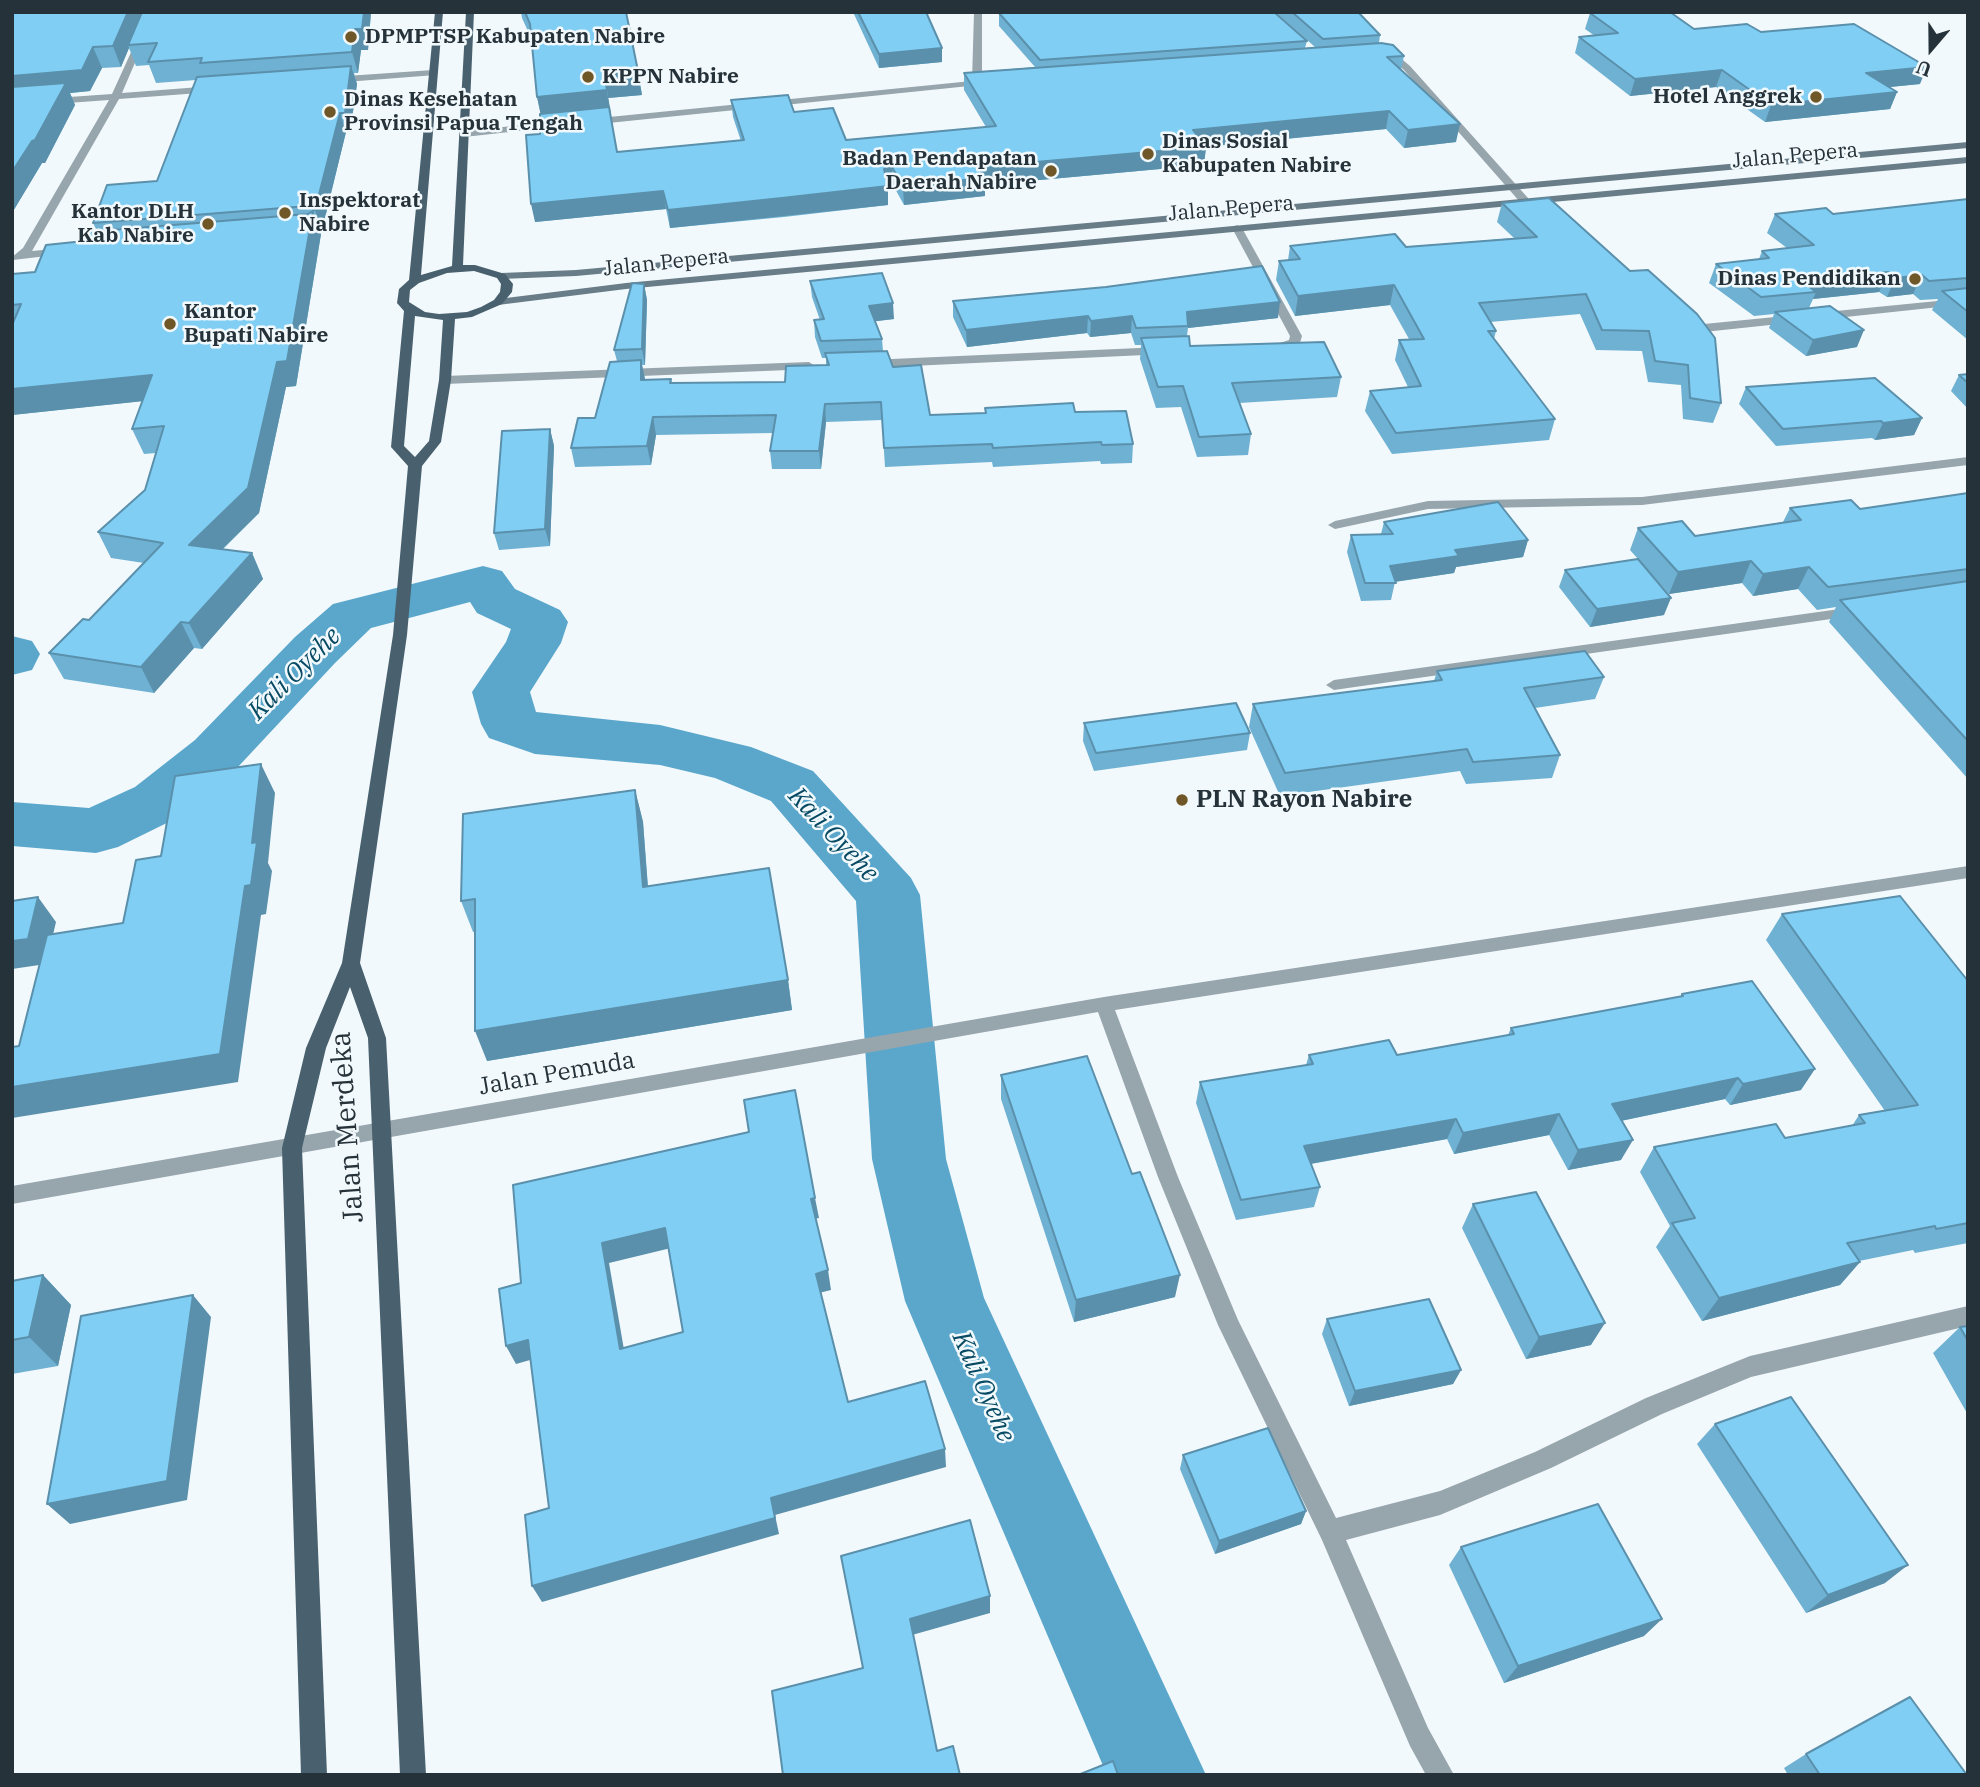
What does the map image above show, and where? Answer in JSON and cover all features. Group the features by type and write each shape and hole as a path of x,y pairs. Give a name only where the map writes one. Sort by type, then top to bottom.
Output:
{"main road":[{"path":"457,269 470,12"},
{"path":"415,281 433,73 441,13"},
{"name":"Jalan Pepera","path":"501,276 576,274 1968,145"},
{"name":"Jalan Pepera","path":"498,302 626,286 1968,160"},
{"path":"1025,233 1034,247"},
{"path":"475,268 501,276 507,284 506,292 498,302 468,315 449,317 423,315 410,310 402,298 405,289 415,281 428,275 475,268"},
{"path":"410,310 397,447 415,465"},
{"path":"351,963 400,635 415,465 435,442 445,380 449,317"},
{"name":"Jalan Merdeka","path":"351,963 377,1038 413,1775"},
{"name":"Jalan Merdeka","path":"314,1775 292,1148 316,1048 351,963"}],"street":[{"path":"977,83 978,12"},
{"path":"17,257 116,96 145,30"},
{"path":"1372,54 1400,60 1524,200"},
{"path":"323,81 433,73"},
{"path":"464,134 991,82"},
{"path":"12,104 226,88"},
{"path":"1237,228 1297,340 1285,346 1258,347"},
{"path":"17,257 78,250"},
{"path":"1704,328 1968,301"},
{"path":"858,364 1175,351"},
{"path":"445,380 817,366"},
{"path":"1335,525 1428,505 1642,501 1968,461"},
{"path":"1334,685 1871,609"},
{"name":"Jalan Pemuda","path":"12,1195 1104,1004 1968,872"},
{"path":"1886,884 1903,906"},
{"path":"1104,1004 1168,1177 1229,1325 1330,1532 1419,1737 1441,1775"},
{"path":"1330,1532 1440,1503 1543,1460 1654,1406 1750,1367 1968,1316"}],"building":[{"path":"12,12 128,12 113,46 93,47 82,70 12,76"},
{"path":"142,12 364,12 362,29 355,29 352,52 200,63 202,58 148,62 157,43 128,45"},
{"path":"525,12 626,12 638,71 604,74 607,90 537,97 530,24"},
{"path":"858,12 926,12 942,48 879,54"},
{"path":"1274,12 1307,41 1040,60 999,13"},
{"path":"1292,12 1358,12 1380,35 1323,39"},
{"path":"1670,12 1694,29 1747,24 1761,32 1854,24 1927,67 1866,73 1897,92 1771,105 1722,70 1635,79 1579,37 1618,33 1590,13"},
{"path":"1381,43 1393,45 1404,56 1387,57 1460,124 1408,130 1389,111 1193,130 1206,147 979,167 985,178 903,186 892,167 884,169 888,186 668,210 663,191 531,204 526,135 540,134 540,114 609,107 617,152 744,140 731,100 788,95 794,112 833,108 846,140 996,126 964,73"},
{"path":"351,66 345,113 340,113 315,210 308,206 93,223 107,185 157,181 197,77"},
{"path":"66,83 35,140 12,172 12,87"},
{"path":"1549,198 1630,271 1648,270 1697,314 1715,338 1721,403 1690,398 1688,365 1655,361 1649,331 1602,330 1586,294 1479,303 1496,331 1488,331 1555,419 1396,433 1370,391 1421,386 1399,340 1424,339 1394,285 1298,296 1279,261 1300,259 1290,246 1395,234 1406,247 1537,237 1502,203"},
{"path":"1968,199 1968,278 1929,281 1922,275 1895,278 1888,272 1803,282 1816,292 1761,297 1716,264 1769,258 1762,251 1814,245 1775,214 1826,208 1833,214"},
{"path":"313,211 287,361 277,362 248,488 189,545 252,553 189,623 181,622 141,667 49,653 83,619 89,620 163,543 98,532 145,490 164,426 132,429 152,375 12,389 12,325 21,304 12,305 12,274 35,272 46,245 84,241 87,232 308,214"},
{"path":"1262,266 1280,302 1187,312 1188,326 1136,328 1132,316 1091,321 1088,316 966,330 953,301 1106,287"},
{"path":"882,273 893,303 869,306 882,339 821,341 814,320 824,319 810,281"},
{"path":"632,283 644,284 642,349 614,350"},
{"path":"1968,288 1968,312 1942,291"},
{"path":"1830,306 1864,330 1813,340 1775,312"},
{"path":"1189,336 1190,346 1324,342 1341,377 1232,383 1251,434 1199,437 1183,386 1158,387 1141,338"},
{"path":"887,351 893,367 921,365 930,415 986,413 985,408 1073,403 1075,412 1126,411 1133,444 1102,445 1101,442 993,448 992,444 884,448 881,402 825,404 819,451 770,451 776,415 653,417 647,446 571,448 578,418 595,418 610,362 641,360 641,380 671,379 670,383 785,382 786,366 829,365 825,353"},
{"path":"1968,374 1968,383 1959,375"},
{"path":"1875,378 1922,418 1783,429 1746,387"},
{"path":"550,429 545,529 494,533 502,431"},
{"path":"1968,493 1968,569 1828,587 1809,567 1763,574 1751,561 1678,572 1638,528 1682,521 1695,536 1801,520 1790,508 1851,500 1860,509"},
{"path":"1498,502 1528,540 1455,550 1459,556 1390,566 1396,583 1365,583 1351,535 1393,534 1384,522"},
{"path":"1638,559 1671,598 1597,609 1565,570"},
{"path":"1968,581 1968,741 1840,600"},
{"path":"1585,651 1604,677 1524,688 1560,755 1473,762 1467,749 1285,773 1253,704 1442,680 1437,671"},
{"path":"1236,703 1250,733 1096,753 1084,723"},
{"path":"261,764 252,843 257,842 251,885 245,886 220,1054 12,1087 12,1047 19,1046 47,935 123,923 136,860 161,856 175,776"},
{"path":"635,790 643,887 769,868 788,980 475,1031 475,899 461,901 463,814"},
{"path":"1900,896 1968,981 1968,1223 1936,1229 1935,1226 1847,1243 1860,1262 1719,1298 1672,1223 1695,1218 1654,1147 1776,1124 1785,1138 1865,1123 1859,1115 1918,1105 1782,914"},
{"path":"38,897 28,939 12,941 12,901"},
{"path":"1752,981 1815,1069 1743,1084 1738,1078 1612,1104 1633,1140 1578,1150 1559,1114 1463,1133 1456,1119 1304,1146 1320,1187 1241,1200 1200,1082 1313,1064 1309,1055 1389,1040 1397,1055 1514,1034 1511,1028"},
{"path":"1087,1056 1132,1174 1140,1172 1180,1275 1076,1300 1001,1075"},
{"path":"795,1090 815,1198 811,1199 828,1270 816,1274 848,1402 925,1381 945,1449 771,1498 775,1518 532,1586 525,1515 549,1508 528,1340 506,1346 499,1289 521,1283 513,1185 749,1132 744,1100","holes":["665,1228 683,1332 620,1349 602,1243"]},
{"path":"1536,1192 1605,1323 1539,1337 1473,1204"},
{"path":"43,1275 29,1337 12,1340 12,1281"},
{"path":"193,1295 167,1481 47,1504 81,1316"},
{"path":"1429,1299 1461,1370 1355,1391 1327,1319"},
{"path":"1968,1326 1968,1341 1960,1327"},
{"path":"1791,1397 1908,1565 1828,1595 1715,1424"},
{"path":"1268,1428 1306,1511 1219,1541 1183,1455"},
{"path":"1598,1504 1662,1619 1518,1666 1461,1547"},
{"path":"970,1520 990,1596 910,1619 937,1751 953,1746 960,1775 783,1775 772,1691 863,1668 841,1556"},
{"path":"1910,1697 1967,1775 1820,1775 1806,1754"},
{"path":"1113,1761 1118,1775 1078,1775"}],"waterway":[{"name":"Kali Oyehe","path":"12,824 96,831 157,802 216,754 315,650 352,616 483,582 496,601 541,622 533,643 501,692 510,724 535,734 660,745 730,761 792,786 888,895 909,1159 945,1301 1157,1775"}],"place":[{"name":"DPMPTSP Kabupaten Nabire","path":"351,37"},
{"name":"KPPN Nabire","path":"588,77"},
{"name":"Hotel Anggrek","path":"1816,97"},
{"name":"Dinas Kesehatan Provinsi Papua Tengah","path":"330,112"},
{"name":"Dinas Sosial Kabupaten Nabire","path":"1148,154"},
{"name":"Badan Pendapatan Daerah Nabire","path":"1051,171"},
{"name":"Inspektorat Nabire","path":"285,213"},
{"name":"Kantor DLH Kab Nabire","path":"208,224"},
{"name":"Dinas Pendidikan","path":"1915,279"},
{"name":"Kantor Bupati Nabire","path":"170,324"},
{"name":"PLN Rayon Nabire","path":"1182,800"}]}
